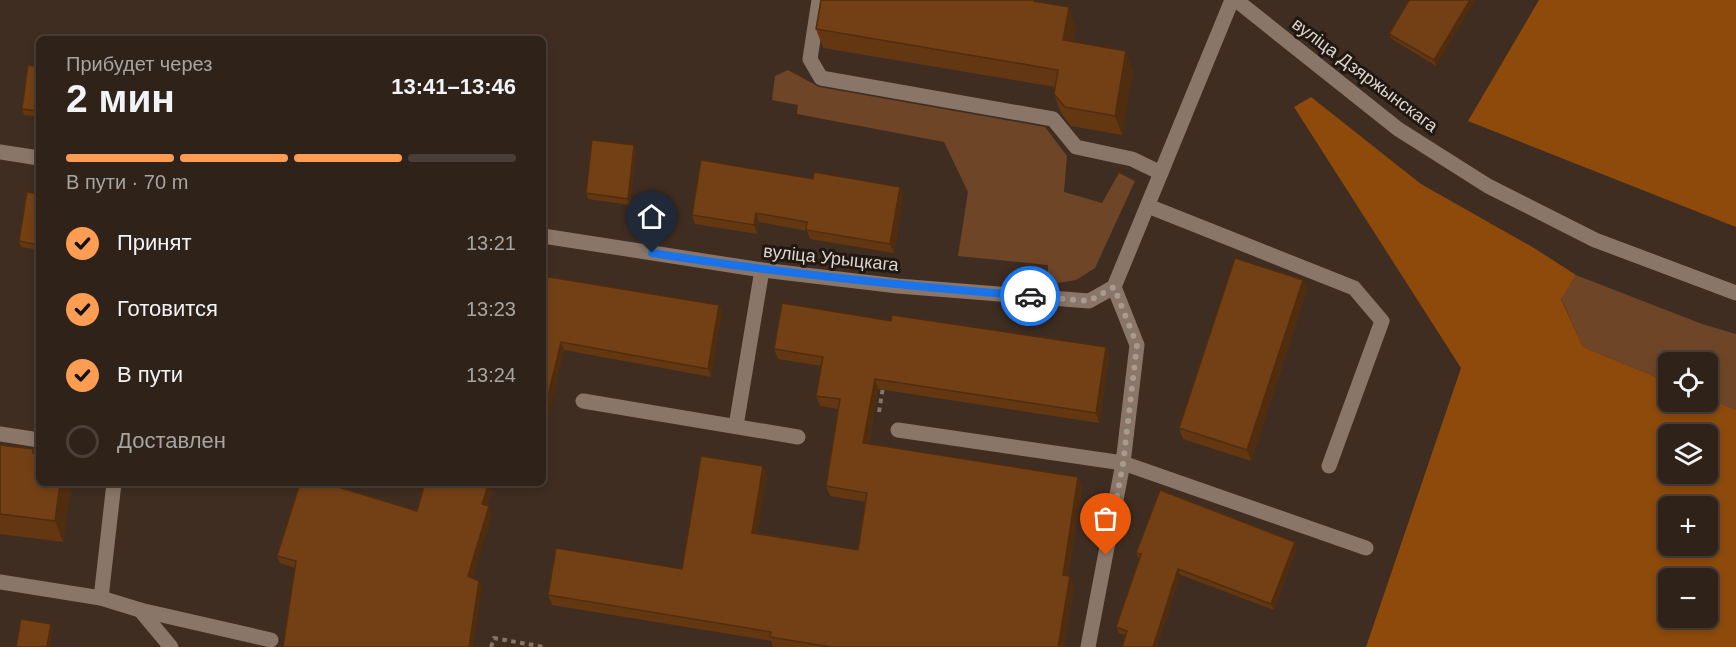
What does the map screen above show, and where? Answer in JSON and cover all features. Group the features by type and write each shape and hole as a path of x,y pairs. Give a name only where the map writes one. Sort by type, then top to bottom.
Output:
{"street":[{"path":"819,0 810,59 822,78 1053,119 1076,147 1132,159 1161,173"},
{"path":"1088,647 1123,464 1137,345 1114,287 1234,0"},
{"name":"вуліца Дзяржынскага","path":"1234,0 1398,129 1488,186 1594,240 1736,293"},
{"path":"0,152 36,158"},
{"path":"1148,206 1354,288 1382,321 1329,466"},
{"name":"вуліца Урыцкага","path":"546,236 762,270 898,286 1089,301 1114,287"},
{"path":"736,426 762,270"},
{"path":"583,401 798,437"},
{"path":"898,430 1123,464 1366,548"},
{"path":"0,435 36,440"},
{"path":"101,598 114,486"},
{"path":"0,582 101,598 140,610 271,640"},
{"path":"140,610 171,647"}],"path":[{"path":"884,380 876,427 898,430"},
{"path":"491,647 494,638 544,647"}],"shaded area":[{"path":"1539,0 1736,0 1736,227 1468,121"},
{"path":"788,70 819,87 1045,127 1067,156 1064,192 1102,203 1119,173 1135,181 1095,268 1076,280 1057,283 1048,275 1048,265 958,256 968,192 944,142 797,114 798,105 772,100 775,76"},
{"path":"1311,97 1421,184 1534,248 1576,275 1561,299 1583,347 1658,378 1658,412 1718,412 1718,403 1736,410 1736,647 1366,647 1461,368 1294,107"},
{"path":"1576,275 1702,324 1736,334 1736,410 1718,403 1718,352 1658,352 1658,378 1583,347 1561,298"}],"building":[{"path":"821,0 1034,0 1069,7 1063,40 1126,51 1115,116 1065,107 1054,94 1058,70 816,29"},
{"path":"1409,0 1470,0 1434,60 1389,34"},
{"path":"28,65 36,66 36,111 22,109"},
{"path":"592,140 634,145 628,199 586,193"},
{"path":"701,160 813,179 814,172 900,187 890,244 806,230 807,222 756,213 754,225 692,215"},
{"path":"27,192 36,194 36,244 19,241"},
{"path":"1235,258 1303,280 1247,450 1179,428"},
{"path":"546,276 719,305 708,369 561,342 546,404"},
{"path":"782,303 891,321 892,315 1106,347 1096,413 875,379 863,443 1078,477 1063,575 1070,576 1058,647 831,647 770,637 771,632 548,595 556,548 682,569 701,456 763,466 752,533 858,550 867,493 826,486 840,399 816,396 823,357 774,349"},
{"path":"0,445 33,449 33,453 36,454 36,486 60,486 55,521 0,514"},
{"path":"299,486 335,486 417,511 424,486 488,486 482,504 489,506 468,576 479,581 469,647 283,647 296,561 277,556"},
{"path":"1160,490 1295,542 1271,604 1178,569 1153,647 1122,647 1127,631 1116,627 1141,554 1136,553"},
{"path":"21,619 51,624 47,647 16,647"}],"way so far":[{"path":"1030,296 1089,301 1114,287 1137,345 1123,464 1106,555"}],"route":[{"path":"652,253 762,270 898,286 1030,296"}]}
